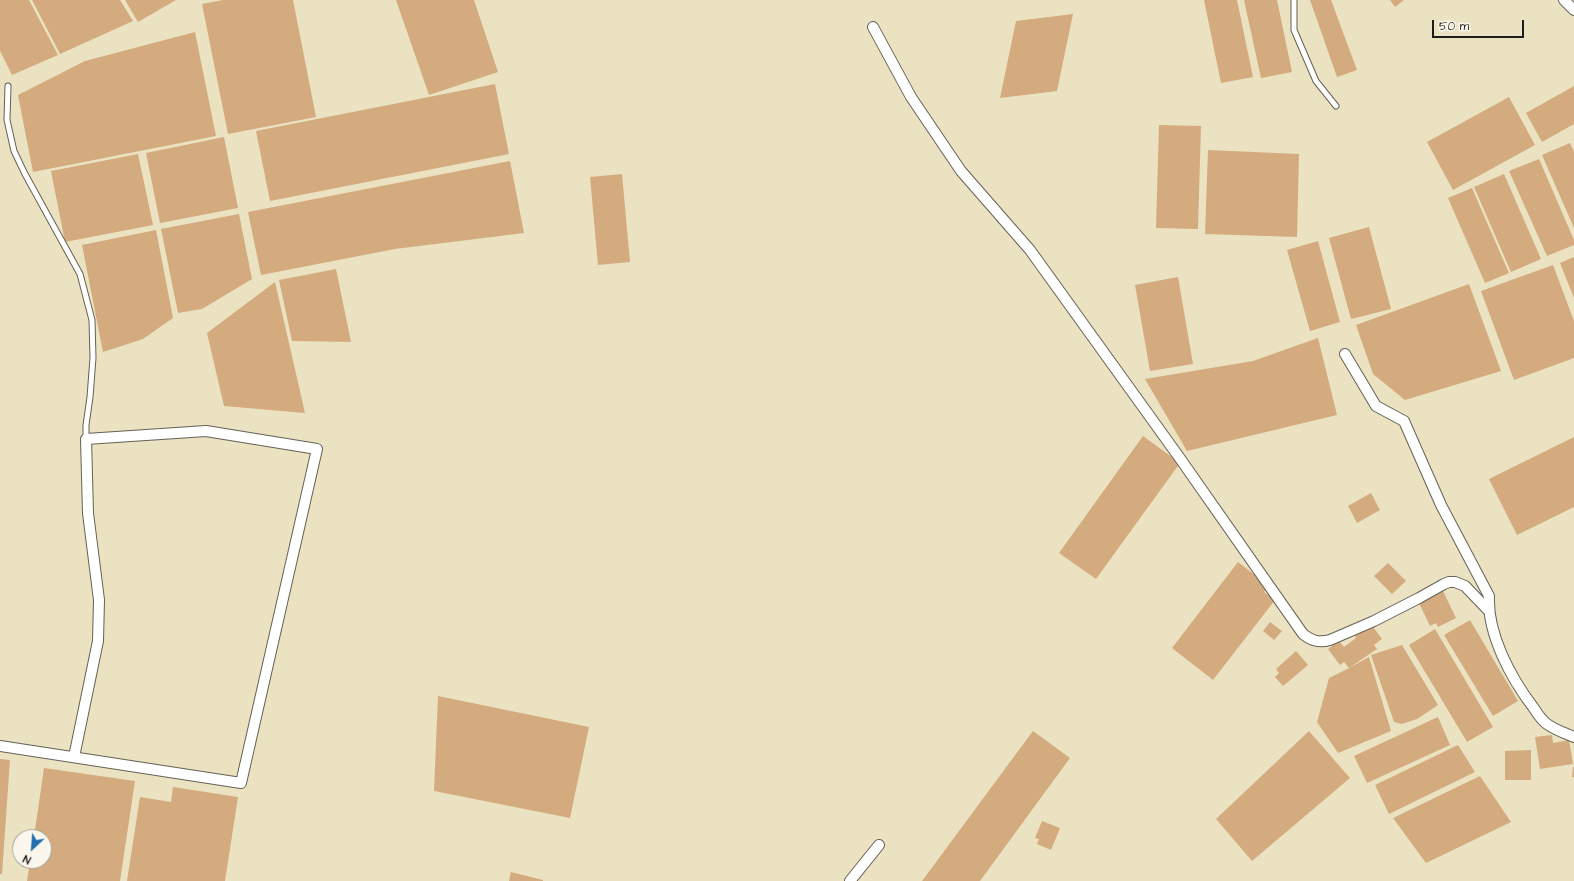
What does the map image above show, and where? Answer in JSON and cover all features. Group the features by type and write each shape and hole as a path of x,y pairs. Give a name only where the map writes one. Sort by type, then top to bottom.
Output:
{"street":[{"path":"1564,0 1574,10"},
{"path":"873,27 911,97 961,171 1030,250 1188,469 1303,634 1314,641 1330,640 1374,621 1449,582 1455,582 1466,586 1479,602 1488,610"},
{"path":"1345,354 1376,406 1404,421 1441,505 1489,596 1488,610 1494,634 1502,656 1527,700 1545,723 1574,737"},
{"path":"0,746 74,758 241,783 317,449 206,431 86,439 88,513 99,600 98,641 74,758"},
{"path":"850,881 878,844"}],"lane":[{"path":"1294,0 1294,30 1316,81 1336,106"},
{"path":"8,86 7,120 14,151 80,274 92,320 93,364 86,425 86,439"}],"building":[{"path":"0,0 29,0 58,55 12,75 0,51"},
{"path":"32,0 120,0 133,21 60,54"},
{"path":"125,0 176,0 138,22"},
{"path":"223,0 293,0 316,117 228,134 202,4"},
{"path":"396,0 474,0 498,72 429,95"},
{"path":"1204,0 1237,0 1253,77 1221,83"},
{"path":"1244,0 1277,0 1292,72 1261,78"},
{"path":"1310,0 1331,0 1357,70 1337,77"},
{"path":"1390,0 1404,0 1395,7"},
{"path":"1073,14 1057,91 1000,98 1016,21"},
{"path":"195,32 216,136 33,172 18,95 85,61"},
{"path":"495,84 509,154 270,201 256,131"},
{"path":"1574,86 1574,124 1542,142 1526,113"},
{"path":"1509,97 1535,145 1453,190 1427,142"},
{"path":"1159,125 1201,126 1198,229 1156,228"},
{"path":"224,137 238,208 160,223 146,153"},
{"path":"1570,143 1574,152 1574,228 1542,155"},
{"path":"1208,150 1299,154 1297,237 1205,234"},
{"path":"138,154 153,225 65,242 51,171"},
{"path":"1539,159 1574,240 1574,245 1547,256 1509,171"},
{"path":"510,161 524,233 395,249 261,275 248,212"},
{"path":"622,174 630,262 598,265 590,177"},
{"path":"1504,174 1541,259 1511,272 1474,187"},
{"path":"1472,188 1509,273 1485,283 1448,198"},
{"path":"239,214 252,279 202,309 178,313 161,229"},
{"path":"1369,227 1391,309 1351,319 1329,238"},
{"path":"156,230 173,318 143,339 103,352 82,245"},
{"path":"1318,241 1340,322 1310,331 1287,250"},
{"path":"1574,257 1574,298 1560,263"},
{"path":"1553,265 1574,321 1574,358 1514,380 1481,291"},
{"path":"336,269 351,342 292,341 279,280"},
{"path":"1178,277 1193,364 1150,371 1135,285"},
{"path":"275,282 305,413 224,406 207,333"},
{"path":"1469,284 1501,371 1405,400 1373,374 1356,325"},
{"path":"1318,338 1337,415 1187,451 1145,379 1253,361"},
{"path":"1143,436 1180,463 1096,579 1059,553"},
{"path":"1574,437 1574,507 1517,535 1489,479"},
{"path":"1371,493 1380,510 1357,523 1348,506"},
{"path":"1238,562 1269,586 1264,592 1275,600 1213,680 1172,648"},
{"path":"1388,563 1406,581 1392,594 1374,576"},
{"path":"1443,591 1456,618 1438,627 1436,623 1430,626 1419,603"},
{"path":"1470,620 1518,701 1493,716 1444,635"},
{"path":"1270,622 1282,631 1274,640 1263,631"},
{"path":"1371,624 1382,639 1374,645 1377,649 1349,668 1344,662 1340,665 1328,649 1339,641 1344,647 1356,638 1355,636"},
{"path":"1435,629 1493,727 1467,742 1409,645"},
{"path":"1402,645 1438,705 1417,719 1402,724 1394,722 1371,655"},
{"path":"1296,651 1308,665 1283,686 1275,677 1279,673 1276,669"},
{"path":"1369,657 1391,731 1338,753 1317,722 1329,678"},
{"path":"438,696 589,727 570,818 434,791"},
{"path":"1438,717 1450,745 1367,783 1354,756"},
{"path":"1033,731 1070,758 980,881 922,881"},
{"path":"1309,731 1350,778 1252,861 1216,819"},
{"path":"1552,735 1553,743 1569,740 1573,764 1540,769 1535,737"},
{"path":"1458,745 1475,772 1389,814 1375,785"},
{"path":"1531,750 1531,780 1505,780 1505,751"},
{"path":"0,759 10,760 2,874 0,874"},
{"path":"1573,767 1574,777 1572,777"},
{"path":"44,768 135,781 120,881 27,881 29,869 52,869 52,829 35,829"},
{"path":"1480,776 1511,822 1426,863 1393,818"},
{"path":"173,787 238,797 225,881 127,881 140,797 171,802"},
{"path":"1042,821 1060,828 1051,850 1037,844 1039,839 1035,838"},
{"path":"511,872 543,880 543,881 509,881"}]}
